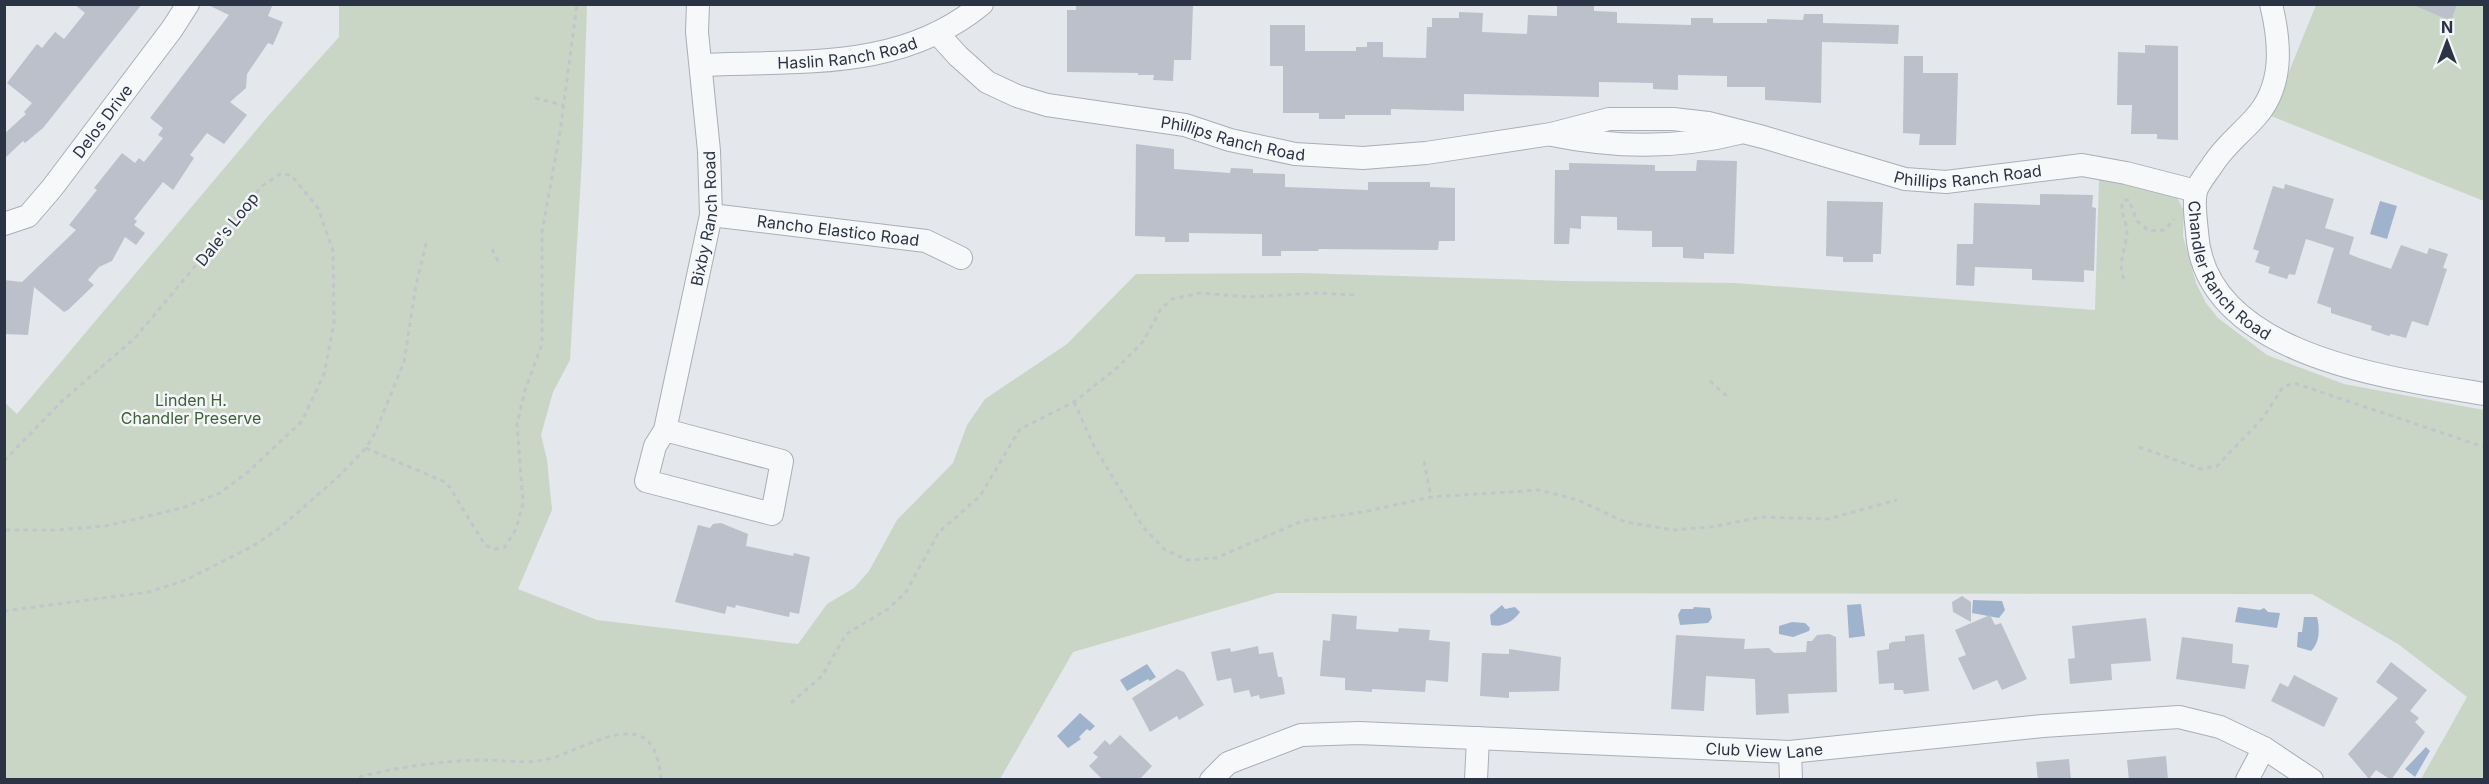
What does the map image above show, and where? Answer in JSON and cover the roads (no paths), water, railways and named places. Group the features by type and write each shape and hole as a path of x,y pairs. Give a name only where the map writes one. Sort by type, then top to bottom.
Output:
{"street":[{"name":"Delos Drive","path":"4,224 28,216 52,188 172,29 188,4"},
{"name":"Bixby Ranch Road","path":"665,430 782,460 772,514 646,481 655,446 665,430 711,215 709,151 698,4"},
{"name":"Haslin Ranch Road","path":"701,65 835,61 872,55 939,35 982,4"},
{"name":"Chandler Ranch Road","path":"2271,4 2279,58 2272,90 2254,119 2220,152 2196,191 2197,241 2201,259 2214,285 2232,311 2260,330 2297,348 2327,359 2411,381 2484,394"},
{"name":"Phillips Ranch Road","path":"939,35 987,82 1017,96 1047,105 1185,125 1230,140 1295,154 1363,158 1426,153 1551,134 1589,142 1686,144 1740,132 1905,179 1946,182 2082,165 2196,191"},
{"name":"Rancho Elastico Road","path":"711,215 926,241 961,258"},
{"name":"Club View Lane","path":"1211,780 1228,763 1300,735 1359,733 1790,752 2043,726 2179,717 2220,727 2264,748 2312,780"},
{"path":"1476,780 1478,738"},
{"path":"2247,780 2264,748"},
{"path":"1790,752 1791,780"}],"water":[{"path":"2380,201 2397,206 2387,239 2370,234"},
{"path":"1973,600 2002,601 2005,610 1999,618 1972,613"},
{"path":"1861,604 1865,636 1849,638 1847,605"},
{"path":"1502,605 1505,609 1515,607 1520,612 1507,623 1499,626 1491,625 1490,615"},
{"path":"1694,607 1710,608 1712,618 1708,623 1680,625 1678,615 1681,609 1693,609"},
{"path":"2238,607 2260,610 2264,608 2268,612 2280,613 2277,628 2235,622"},
{"path":"2304,617 2317,617 2318,621 2318,640 2311,651 2297,647 2298,632 2302,632"},
{"path":"1792,622 1805,623 1810,628 1809,631 1793,637 1779,634 1779,626"},
{"path":"1147,664 1156,677 1127,691 1120,680"},
{"path":"1080,713 1095,726 1090,731 1087,729 1079,737 1081,739 1068,748 1057,736"},
{"path":"2426,747 2430,751 2415,777 2405,769"}],"park label":[{"name":"Linden H. Chandler Preserve","path":"191,409"}]}
